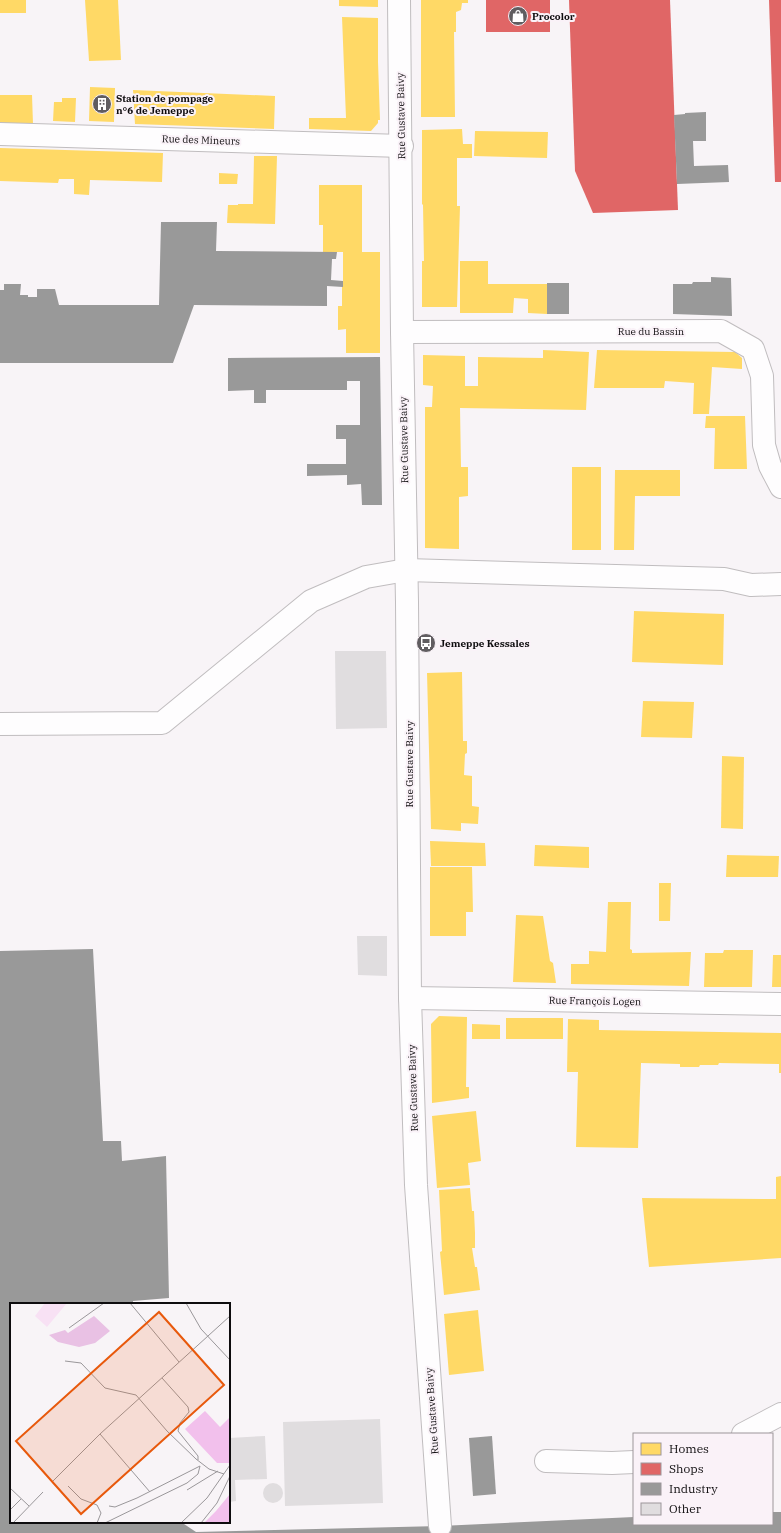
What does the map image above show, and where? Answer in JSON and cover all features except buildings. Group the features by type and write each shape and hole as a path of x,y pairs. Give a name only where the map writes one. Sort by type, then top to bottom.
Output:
{"street":[{"name":"Rue Gustave Baivy","path":"399,0 402,146 402,332 410,998 416,1185 440,1526"},
{"name":"Rue des Mineurs","path":"0,134 402,146"},
{"name":"Rue du Bassin","path":"402,332 721,331 753,349 762,376 764,445 770,466 781,487"},
{"path":"0,724 162,722 311,601 366,577 406,570 724,579 751,585 781,584"},
{"name":"Rue François Logen","path":"410,998 781,1004"},
{"path":"745,1433 781,1414"},
{"path":"546,1461 612,1463 633,1462"}],"place":[{"name":"Procolor","path":"518,16"},
{"name":"Station de pompage n°6 de Jemeppe","path":"102,104"},
{"name":"Jemeppe Kessales","path":"426,643"}]}
